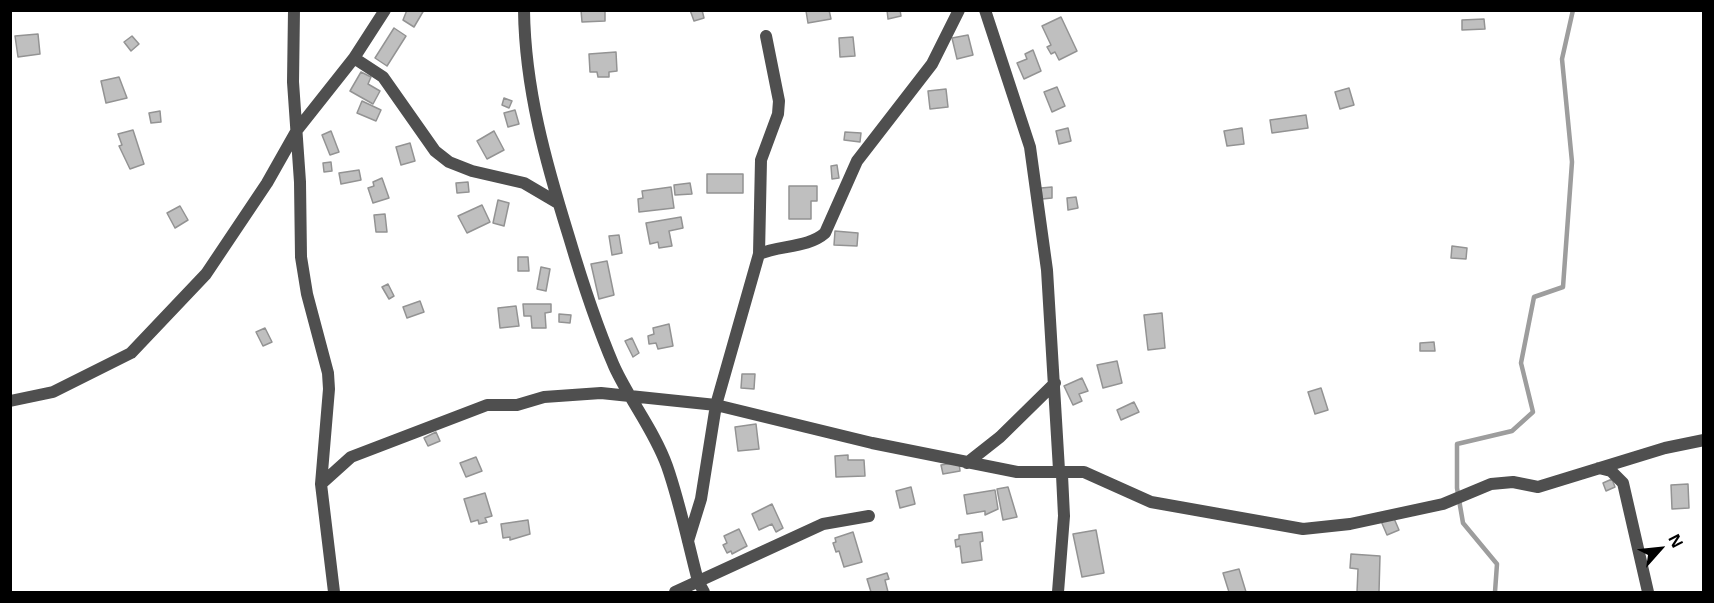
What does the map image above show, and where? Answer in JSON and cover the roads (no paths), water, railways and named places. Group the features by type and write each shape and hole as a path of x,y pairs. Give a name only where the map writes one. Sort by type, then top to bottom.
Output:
{"street":[{"path":"294,10 293,82 297,130 301,257 329,389 321,484 334,592"},
{"path":"10,401 53,392 131,353 206,274 267,183 297,130 354,58 385,10"},
{"path":"524,10 524,46 530,89 538,133 558,203 594,317 628,397 650,427 667,466 698,581 704,592"},
{"path":"759,254 782,246 816,240 825,233 857,161 932,64 959,10"},
{"path":"985,10 1030,147 1047,270 1059,470 1062,475 1064,516 1058,592"},
{"path":"688,541 701,499 716,405 759,254 761,160 778,114 779,101 766,36"},
{"path":"354,58 383,77 435,151 449,162 472,171 524,183 558,203"},
{"path":"967,463 1000,437 1055,383"},
{"path":"321,484 351,457 487,405 517,405 544,397 601,393 716,405 967,463 1017,472 1059,470 1084,472 1151,502 1303,529 1350,524 1445,503 1491,484 1513,482 1538,487 1665,448 1704,440"},
{"path":"1599,468 1611,471 1623,483 1648,592"},
{"path":"675,592 823,524 869,516"}],"waterway":[{"path":"1495,592 1497,564 1463,523 1457,488 1457,444 1512,431 1533,412 1521,363 1534,297 1563,287 1572,162 1562,59 1573,10"}]}
